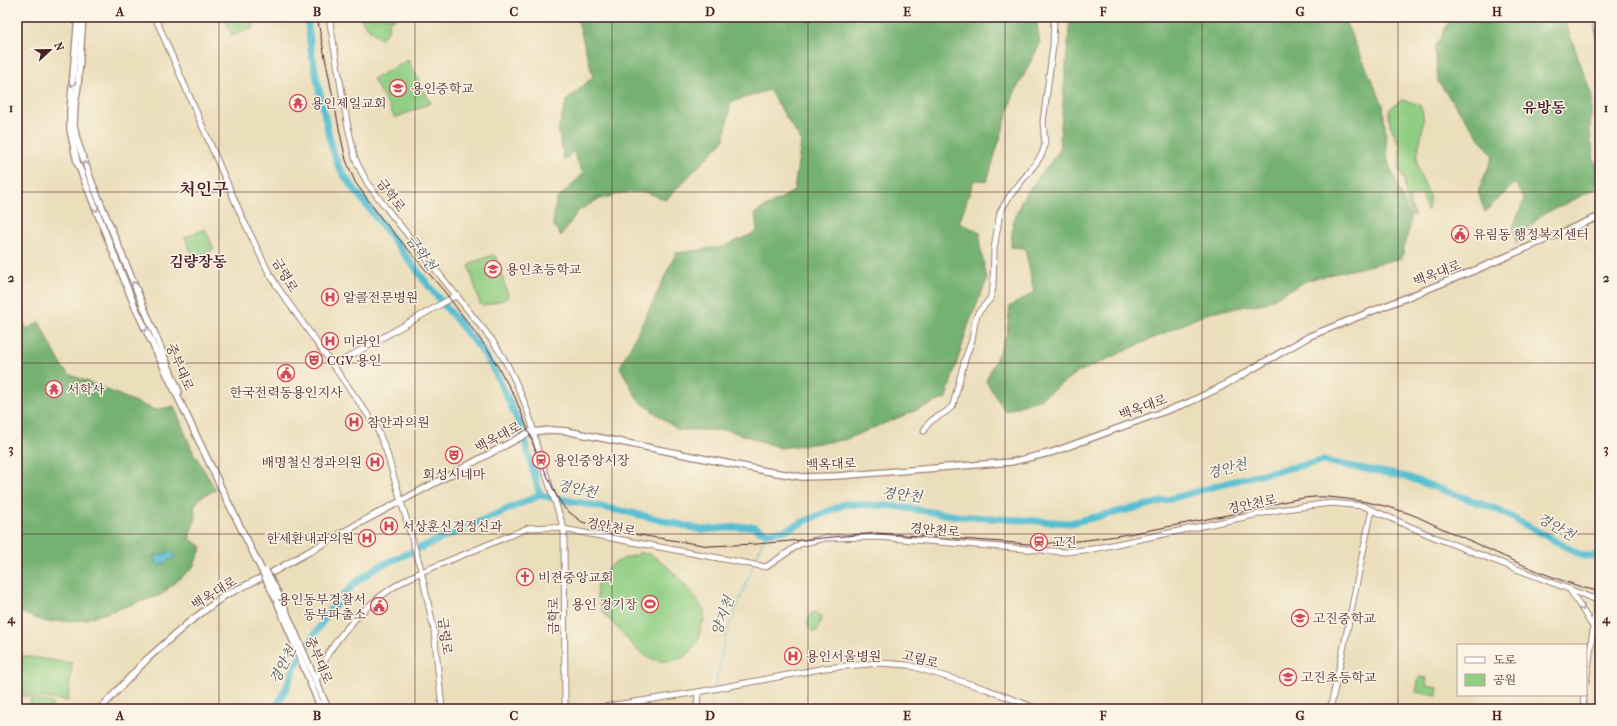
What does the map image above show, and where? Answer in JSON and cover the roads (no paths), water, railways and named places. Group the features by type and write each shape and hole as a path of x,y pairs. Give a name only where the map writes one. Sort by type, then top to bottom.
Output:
{"main road":[{"name":"중부대로","path":"78,17 70,110 70,130 77,162 135,307 228,499 278,598 321,709"},
{"name":"중부대로","path":"83,17 74,125 77,140 91,180 163,356 228,499"},
{"name":"금령로","path":"155,17 241,215 267,269 278,288 376,426 386,450 411,535 434,630 442,709"},
{"name":"금학로","path":"329,17 347,122 355,158 368,184 504,356 514,378 564,529 565,709"},
{"path":"924,431 931,420 948,411 953,406 965,359 972,340 975,321 978,314 990,299 993,288 994,249 1000,212 1009,197 1036,163 1042,154 1045,145 1043,122 1054,17"},
{"path":"1594,17 1600,51"},
{"name":"백옥대로","path":"100,709 148,659 188,623 224,596 273,572 358,524 532,432 552,430 566,432 802,477 837,476 1011,462 1053,452 1190,402 1219,388 1310,336 1478,269 1600,216"},
{"path":"333,366 456,295"},
{"name":"경안천로","path":"315,678 329,653 354,619 382,595 403,580 420,569 519,530 534,528 552,527 564,529 766,567 800,544 825,538 891,538 1065,552 1093,549 1152,535 1191,529 1267,512 1331,503 1351,504 1364,506 1434,537 1598,600"},
{"path":"1330,709 1343,655 1354,590 1372,510"},
{"path":"1587,674 1600,578"},
{"path":"1570,589 1593,627"},
{"path":"1594,619 1600,613"},
{"name":"중부대로","path":"293,634 315,678 328,709"},
{"name":"고림로","path":"590,709 698,692 825,668 879,663 908,665 986,689 1038,709"},
{"path":"697,709 698,692"},
{"path":"1583,709 1584,696"}],"water":[{"path":"172,552 175,557 158,566 153,556"}],"waterway":[{"name":"금학천","path":"307,17 311,51 329,136 337,163 345,177 432,290 485,355 497,376 520,425 540,495"},
{"name":"경안천","path":"275,709 287,687 294,668 329,611 354,584 377,567 540,495 632,513 702,530 752,526 766,533 783,531 845,504 892,506 958,516 1070,523 1152,504 1252,476 1323,461 1407,477 1498,510 1583,556 1600,556"},
{"name":"양지천","path":"754,563 766,533"},
{"name":"양지천","path":"715,687 726,635 753,566"},
{"name":"양지천","path":"710,709 714,692"}],"tram line":[{"path":"317,17 346,160 355,182 381,218 444,291 489,351 515,397 536,451 555,493 565,509 582,522 608,530 709,546 757,544 878,533 1029,544 1081,541 1108,537 1238,513 1282,502 1305,498 1327,497 1355,500 1392,508 1407,513 1542,573 1580,587 1600,592"}],"place":[{"name":"용인중학교","path":"398,88"},
{"name":"용인제일교회","path":"298,103"},
{"name":"유림동 행정복지센터","path":"1460,234"},
{"name":"용인초등학교","path":"493,269"},
{"name":"알콜전문병원","path":"330,297"},
{"name":"미라인","path":"330,341"},
{"name":"CGV 용인","path":"314,360"},
{"name":"한국전력동용인지사","path":"286,373"},
{"name":"서학사","path":"54,389"},
{"name":"참안과의원","path":"354,422"},
{"name":"회성시네마","path":"454,455"},
{"name":"용인중앙시장","path":"541,460"},
{"name":"배명철신경과의원","path":"375,462"},
{"name":"서상훈신경정신과","path":"389,526"},
{"name":"한세환내과의원","path":"367,538"},
{"name":"고진","path":"1039,542"},
{"name":"비젼중앙교회","path":"525,577"},
{"name":"용인 경기장","path":"650,604"},
{"name":"용인동부경찰서 동부파출소","path":"379,606"},
{"name":"고진중학교","path":"1300,618"},
{"name":"용인서울병원","path":"793,656"},
{"name":"고진초등학교","path":"1288,677"}],"district":[{"name":"유방동","path":"1544,108"},
{"name":"처인구","path":"204,189"},
{"name":"김량장동","path":"198,262"}]}
